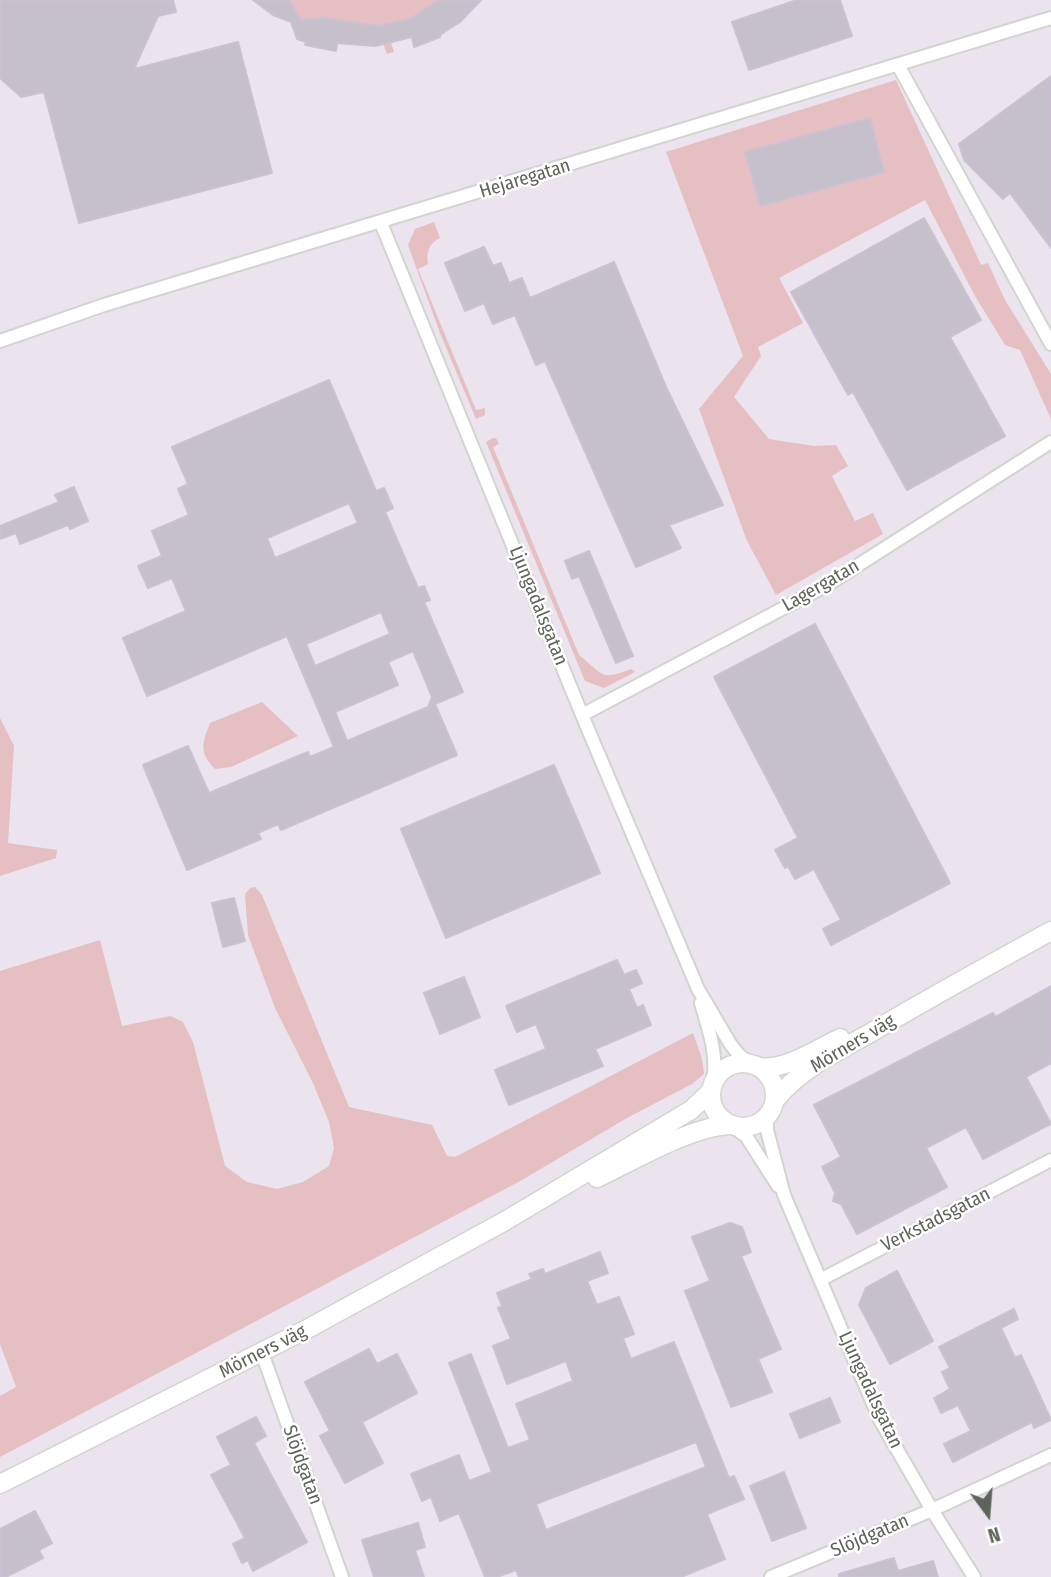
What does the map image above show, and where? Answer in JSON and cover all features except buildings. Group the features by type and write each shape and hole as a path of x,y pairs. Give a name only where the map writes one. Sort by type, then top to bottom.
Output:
{"main road":[{"name":"Mörners väg","path":"775,1100 785,1087 817,1064 1051,931"},
{"name":"Mörners väg","path":"756,1066 777,1066 791,1061 936,995"},
{"path":"743,1063 756,1066 772,1080 775,1100 767,1117 757,1125 743,1128 731,1125 715,1111 711,1088 720,1072 730,1066 743,1063"},
{"name":"Mörners väg","path":"0,1486 262,1353 505,1221 691,1110 711,1088"},
{"name":"Mörners väg","path":"505,1221 680,1139 705,1129 731,1125"}],"street":[{"name":"Hejaregatan","path":"0,341 104,305 1051,18"},
{"path":"898,65 1051,344"},
{"name":"Ljungadalsgatan","path":"381,223 582,715 698,989 731,1045 740,1056 756,1066"},
{"name":"Lagergatan","path":"582,715 827,585 1051,442"},
{"name":"Ljungadalsgatan","path":"698,989 714,1052 716,1069 711,1088"},
{"name":"Ljungadalsgatan","path":"767,1117 767,1130 784,1195 880,1420 974,1577"},
{"name":"Ljungadalsgatan","path":"731,1125 746,1136 784,1195"},
{"name":"Verkstadsgatan","path":"820,1280 1051,1160"},
{"name":"Slöjdgatan","path":"262,1353 342,1577"},
{"name":"Slöjdgatan","path":"771,1577 932,1510 1051,1455"}],"shaded area":[{"path":"254,0 481,0 460,22 435,40 414,47 411,38 391,42 394,52 387,54 383,43 375,46 338,43 336,51 305,45 305,42 297,39 291,22 273,15"},
{"path":"896,80 981,265 988,263 1005,300 1051,374 1051,419 1020,350 1005,345 975,296 925,200 779,278 803,323 758,347 761,356 734,397 769,439 814,446 836,445 848,466 832,476 855,521 873,513 883,534 776,595 747,541 699,409 743,356 666,152"},
{"path":"434,222 440,238 429,249 428,264 418,269 476,410 485,408 485,415 476,419 440,333 408,245 415,229"},
{"path":"496,438 499,444 493,447 579,655 603,674 613,675 631,669 635,672 604,688 585,681 486,442"},
{"path":"262,702 298,736 231,767 215,769 204,753 205,736 210,723"},
{"path":"0,718 14,746 8,843 57,850 56,858 0,876"},
{"path":"255,887 262,895 349,1107 432,1125 447,1156 455,1157 693,1033 704,1074 692,1084 627,1118 522,1180 0,1457 0,1396 16,1387 0,1344 0,971 100,940 122,1026 170,1016 183,1022 193,1042 225,1166 247,1182 277,1189 303,1182 329,1166 334,1148 329,1122 313,1083 275,1008 248,935 245,894"}]}
